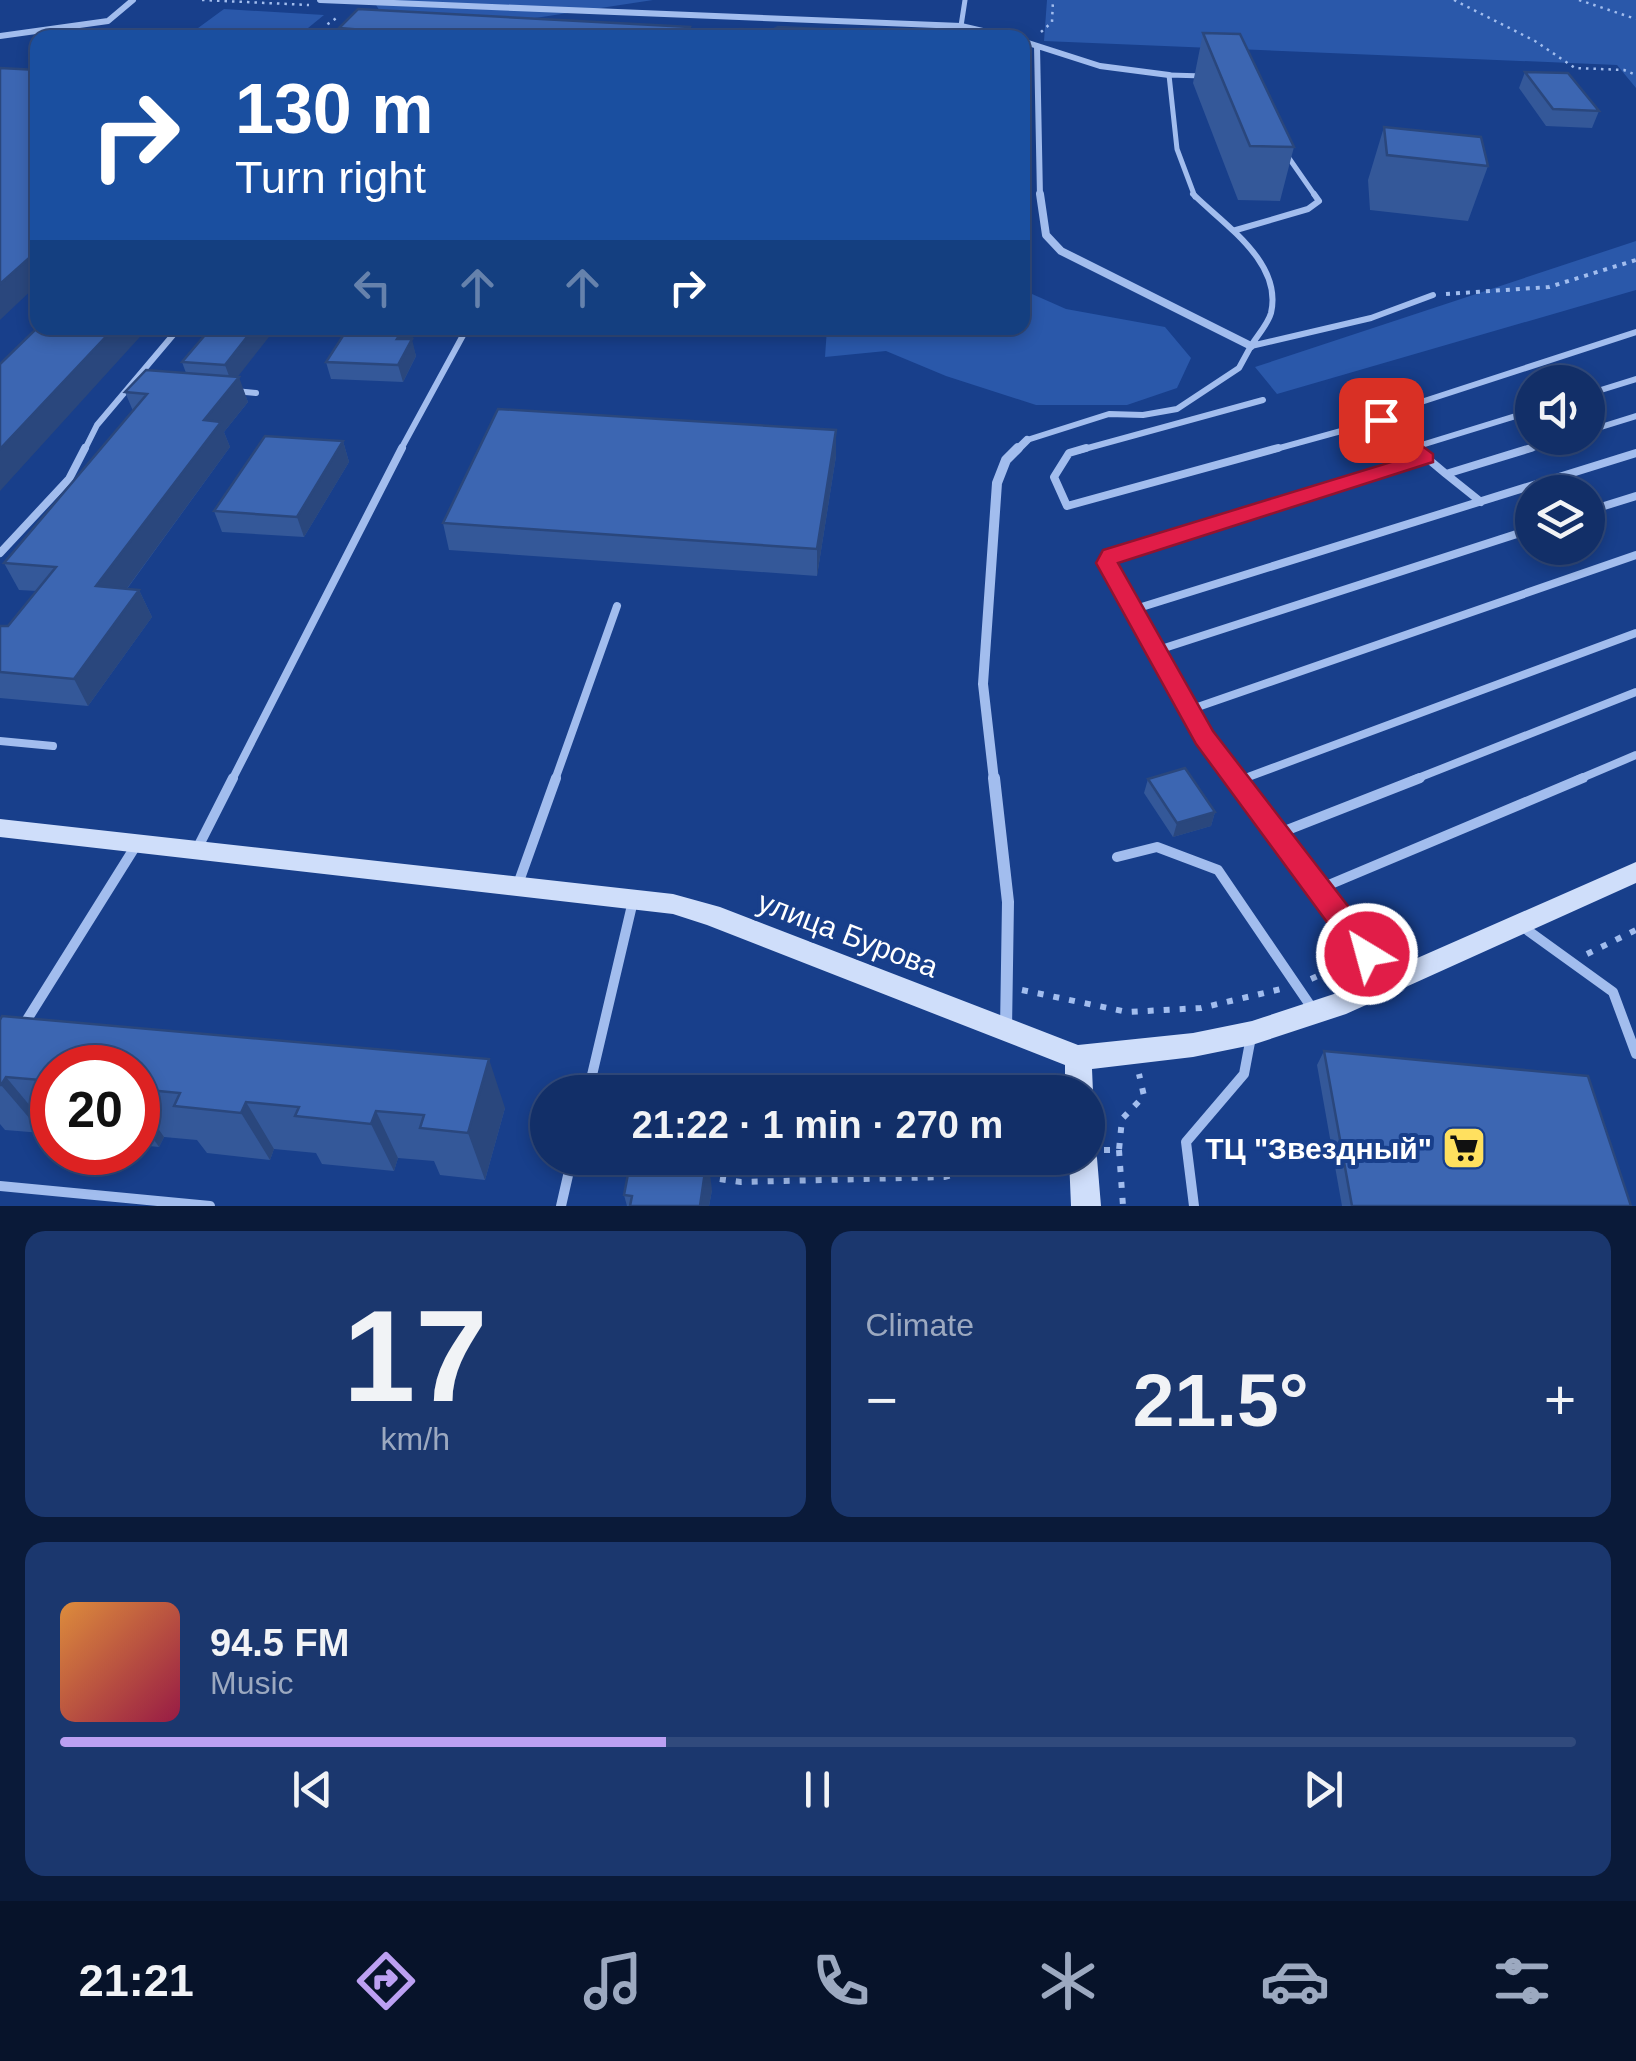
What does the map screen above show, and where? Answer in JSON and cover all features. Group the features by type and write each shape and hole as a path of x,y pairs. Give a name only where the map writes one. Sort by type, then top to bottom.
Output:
{"main road":[{"name":"улица Бурова","path":"0,828 634,897 711,915 1078,1058 1252,1033 1389,982 1636,872"},
{"path":"1078,1058 1079,1075"},
{"path":"1084,1175 1086,1206"}],"street":[{"path":"50,30 108,21 132,0"},
{"path":"320,0 342,0 361,7 961,26 978,30"},
{"path":"0,36 30,32"},
{"path":"1030,43 1100,66 1169,76"},
{"path":"1030,58 1040,211 1046,235 1062,252 1086,266 1179,307 1251,346"},
{"path":"1006,1030 1008,902 983,684 997,483 1006,460 1026,440"}],"lane":[{"path":"961,26 965,0"},
{"path":"1026,440 1110,414 1142,415 1176,409 1239,368 1271,315 1272,292 1260,263 1236,230 1194,196 1177,150 1169,76 1217,76"},
{"path":"1236,230 1308,209 1319,201 1276,140"},
{"path":"1251,346 1372,318 1433,294"},
{"path":"1263,400 1069,453 1054,477 1058,493 1068,506 1381,420 1414,404 1636,332"},
{"path":"0,554 68,479 97,425 173,335"},
{"path":"197,850 410,432 464,335"},
{"path":"1605,389 1636,379"},
{"path":"131,384 149,386"},
{"path":"220,390 256,393"},
{"path":"1416,448 1515,416"},
{"path":"1605,426 1636,416"},
{"path":"1381,420 1481,502"},
{"path":"1446,474 1515,453"},
{"path":"1132,610 1636,454"},
{"path":"1389,982 1238,782 1189,710 1107,563 1110,555 1426,458"},
{"path":"1605,506 1636,496"},
{"path":"1155,651 1515,535"},
{"path":"1189,710 1636,555"},
{"path":"518,884 617,606"},
{"path":"1238,782 1636,633"},
{"path":"1277,834 1636,692"},
{"path":"0,741 54,746"},
{"path":"1319,889 1636,754"},
{"path":"21,1029 138,843"},
{"path":"1117,856 1157,846 1218,870 1315,1012"},
{"path":"592,1075 634,897"},
{"path":"1519,924 1613,992 1636,1054"},
{"path":"1194,1206 1186,1142 1244,1074 1252,1033"},
{"path":"561,1206 568,1175"},
{"path":"0,1186 210,1206"}],"path":[{"path":"1030,42 1052,22 1053,0"},
{"path":"1454,0 1535,40 1575,68 1624,70 1636,75"},
{"path":"1578,0 1636,19"},
{"path":"325,30 325,26 361,7"},
{"path":"1433,294 1549,287 1636,260"},
{"path":"1571,962 1636,930"},
{"path":"1007,988 1127,1012 1202,1008 1296,985 1367,954"},
{"path":"1124,1206 1117,1127 1130,1105 1144,1096 1127,1012"},
{"path":"1105,1150 1119,1150"},
{"path":"691,1175 741,1182 952,1175"}],"shaded area":[{"path":"373,0 653,0 509,22 384,18"},
{"path":"1047,0 1636,0 1636,88 1617,65 1044,41"},
{"path":"224,9 324,15 306,30 195,30"},
{"path":"1636,241 1636,290 1277,394 1255,367"},
{"path":"1030,293 1066,309 1165,327 1191,358 1177,388 1127,405 1036,405 946,376 886,351 825,357 827,335 1030,335"}],"building":[{"path":"358,9 690,27 689,30 339,28"},
{"path":"778,27 842,30 772,30"},
{"path":"1203,33 1240,34 1294,147 1250,146"},
{"path":"0,68 30,70 30,257 0,284"},
{"path":"1525,72 1568,73 1599,111 1553,109"},
{"path":"1384,127 1481,137 1488,166 1387,155"},
{"path":"30,335 107,335 0,449 0,364"},
{"path":"205,335 249,335 225,365 182,362"},
{"path":"343,335 400,335 397,339 412,339 398,365 326,362"},
{"path":"146,370 239,377 204,420 221,422 96,586 139,590 74,679 0,672 0,626 8,626 56,567 4,563 147,394 125,392"},
{"path":"498,409 836,430 817,549 443,523"},
{"path":"265,436 343,441 297,517 214,511"},
{"path":"1185,768 1215,812 1177,823 1148,779"},
{"path":"2,1016 489,1059 468,1133 420,1128 424,1115 376,1111 371,1124 295,1116 299,1107 246,1102 241,1113 174,1106 180,1093 160,1091 160,1045 30,1045 30,1079 6,1077 0,1085"},
{"name":"ТЦ \"Звездный\"","path":"1324,1051 1588,1076 1631,1206 1352,1206"},
{"path":"628,1175 705,1175 700,1206 630,1206 632,1196 624,1195"}],"place":[{"name":"ТЦ \"Звездный\"","path":"1464,1148"}],"route":[{"path":"1367,954 1204,738 1107,563 1110,555 1426,458 1381,420"}]}
